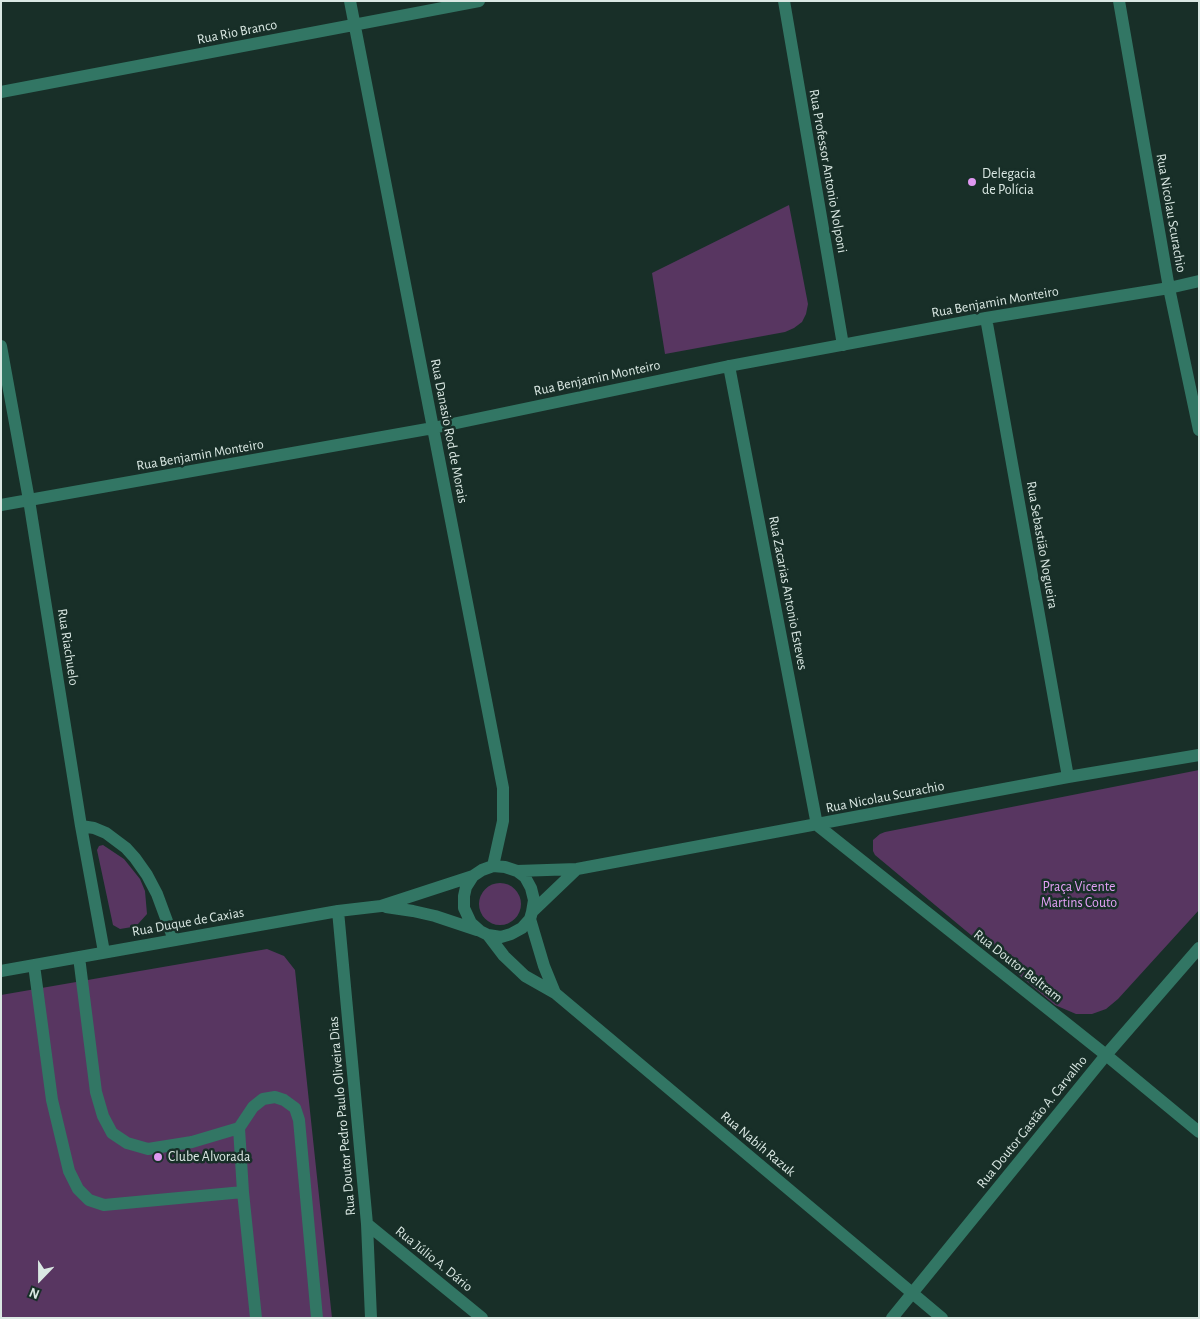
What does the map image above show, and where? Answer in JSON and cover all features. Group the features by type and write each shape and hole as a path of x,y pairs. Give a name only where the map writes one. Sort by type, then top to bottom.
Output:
{"street":[{"name":"Rua Danasio Rod de Morais","path":"350,1 503,788 503,820 493,866"},
{"name":"Rua Rio Branco","path":"1,92 479,1"},
{"name":"Rua Professor Antonio Nolponi","path":"784,1 843,345"},
{"name":"Rua Nicolau Scurachio","path":"1119,1 1169,288 1199,430"},
{"name":"Rua Benjamin Monteiro","path":"1,505 433,428 728,366 986,318 1169,288 1199,281"},
{"name":"Rua Sebastião Nogueira","path":"986,318 1068,777"},
{"name":"Rua Riachuelo","path":"1,346 29,500 81,826 104,952"},
{"name":"Rua Zacarias Antonio Esteves","path":"728,366 817,825"},
{"name":"Rua Nicolau Scurachio","path":"517,871 577,869 1068,777 1199,756"},
{"name":"Rua Doutor Beltram","path":"817,825 1106,1055 1199,1132"},
{"path":"81,826 94,828 106,833 126,848 147,875 157,894 174,940"},
{"path":"531,915 534,900 532,888 517,871 493,866 473,876 466,886 464,908 471,923 484,933 501,937 522,928 531,915 577,869"},
{"name":"Rua Duque de Caxias","path":"1,971 338,911 381,906 473,876"},
{"name":"Rua Duque de Caxias","path":"381,906 413,910 484,933"},
{"name":"Rua Doutor Pedro Paulo Oliveira Dias","path":"338,911 367,1224 371,1318"},
{"name":"Rua Nabih Razuk","path":"531,915 544,966 555,993"},
{"name":"Rua Nabih Razuk","path":"484,933 525,976 555,993 942,1318"},
{"name":"Rua Doutor Gastão A. Carvalho","path":"892,1318 1106,1055 1199,948"},
{"path":"79,957 96,1092 103,1116 112,1133 127,1143 148,1149 192,1142 239,1128"},
{"path":"34,965 52,1100 69,1171 78,1189 89,1200 104,1205 243,1192"},
{"path":"256,1318 243,1192 239,1128 253,1107 263,1099 275,1097 284,1100 295,1108 299,1120 317,1318"},
{"name":"Rua Júlio A. Dário","path":"367,1224 482,1318"}],"green space":[{"path":"789,205 808,304 802,322 785,332 665,354 652,273"},
{"name":"Praça Vicente Martins Couto","path":"1199,770 1199,910 1118,999 1106,1009 1092,1014 1076,1014 1055,1005 875,855 873,851 873,840 885,832"},
{"path":"103,845 124,859 140,879 145,891 147,914 138,924 132,927 120,929 113,925 97,850 99,846"},
{"path":"500,883 515,889 521,904 515,919 500,925 485,919 479,904 485,889"},
{"name":"Clube Alvorada","path":"267,949 284,956 295,970 332,1318 1,1318 1,995"}],"place":[{"name":"Delegacia de Polícia","path":"972,182"},
{"name":"Clube Alvorada","path":"158,1157"}]}
